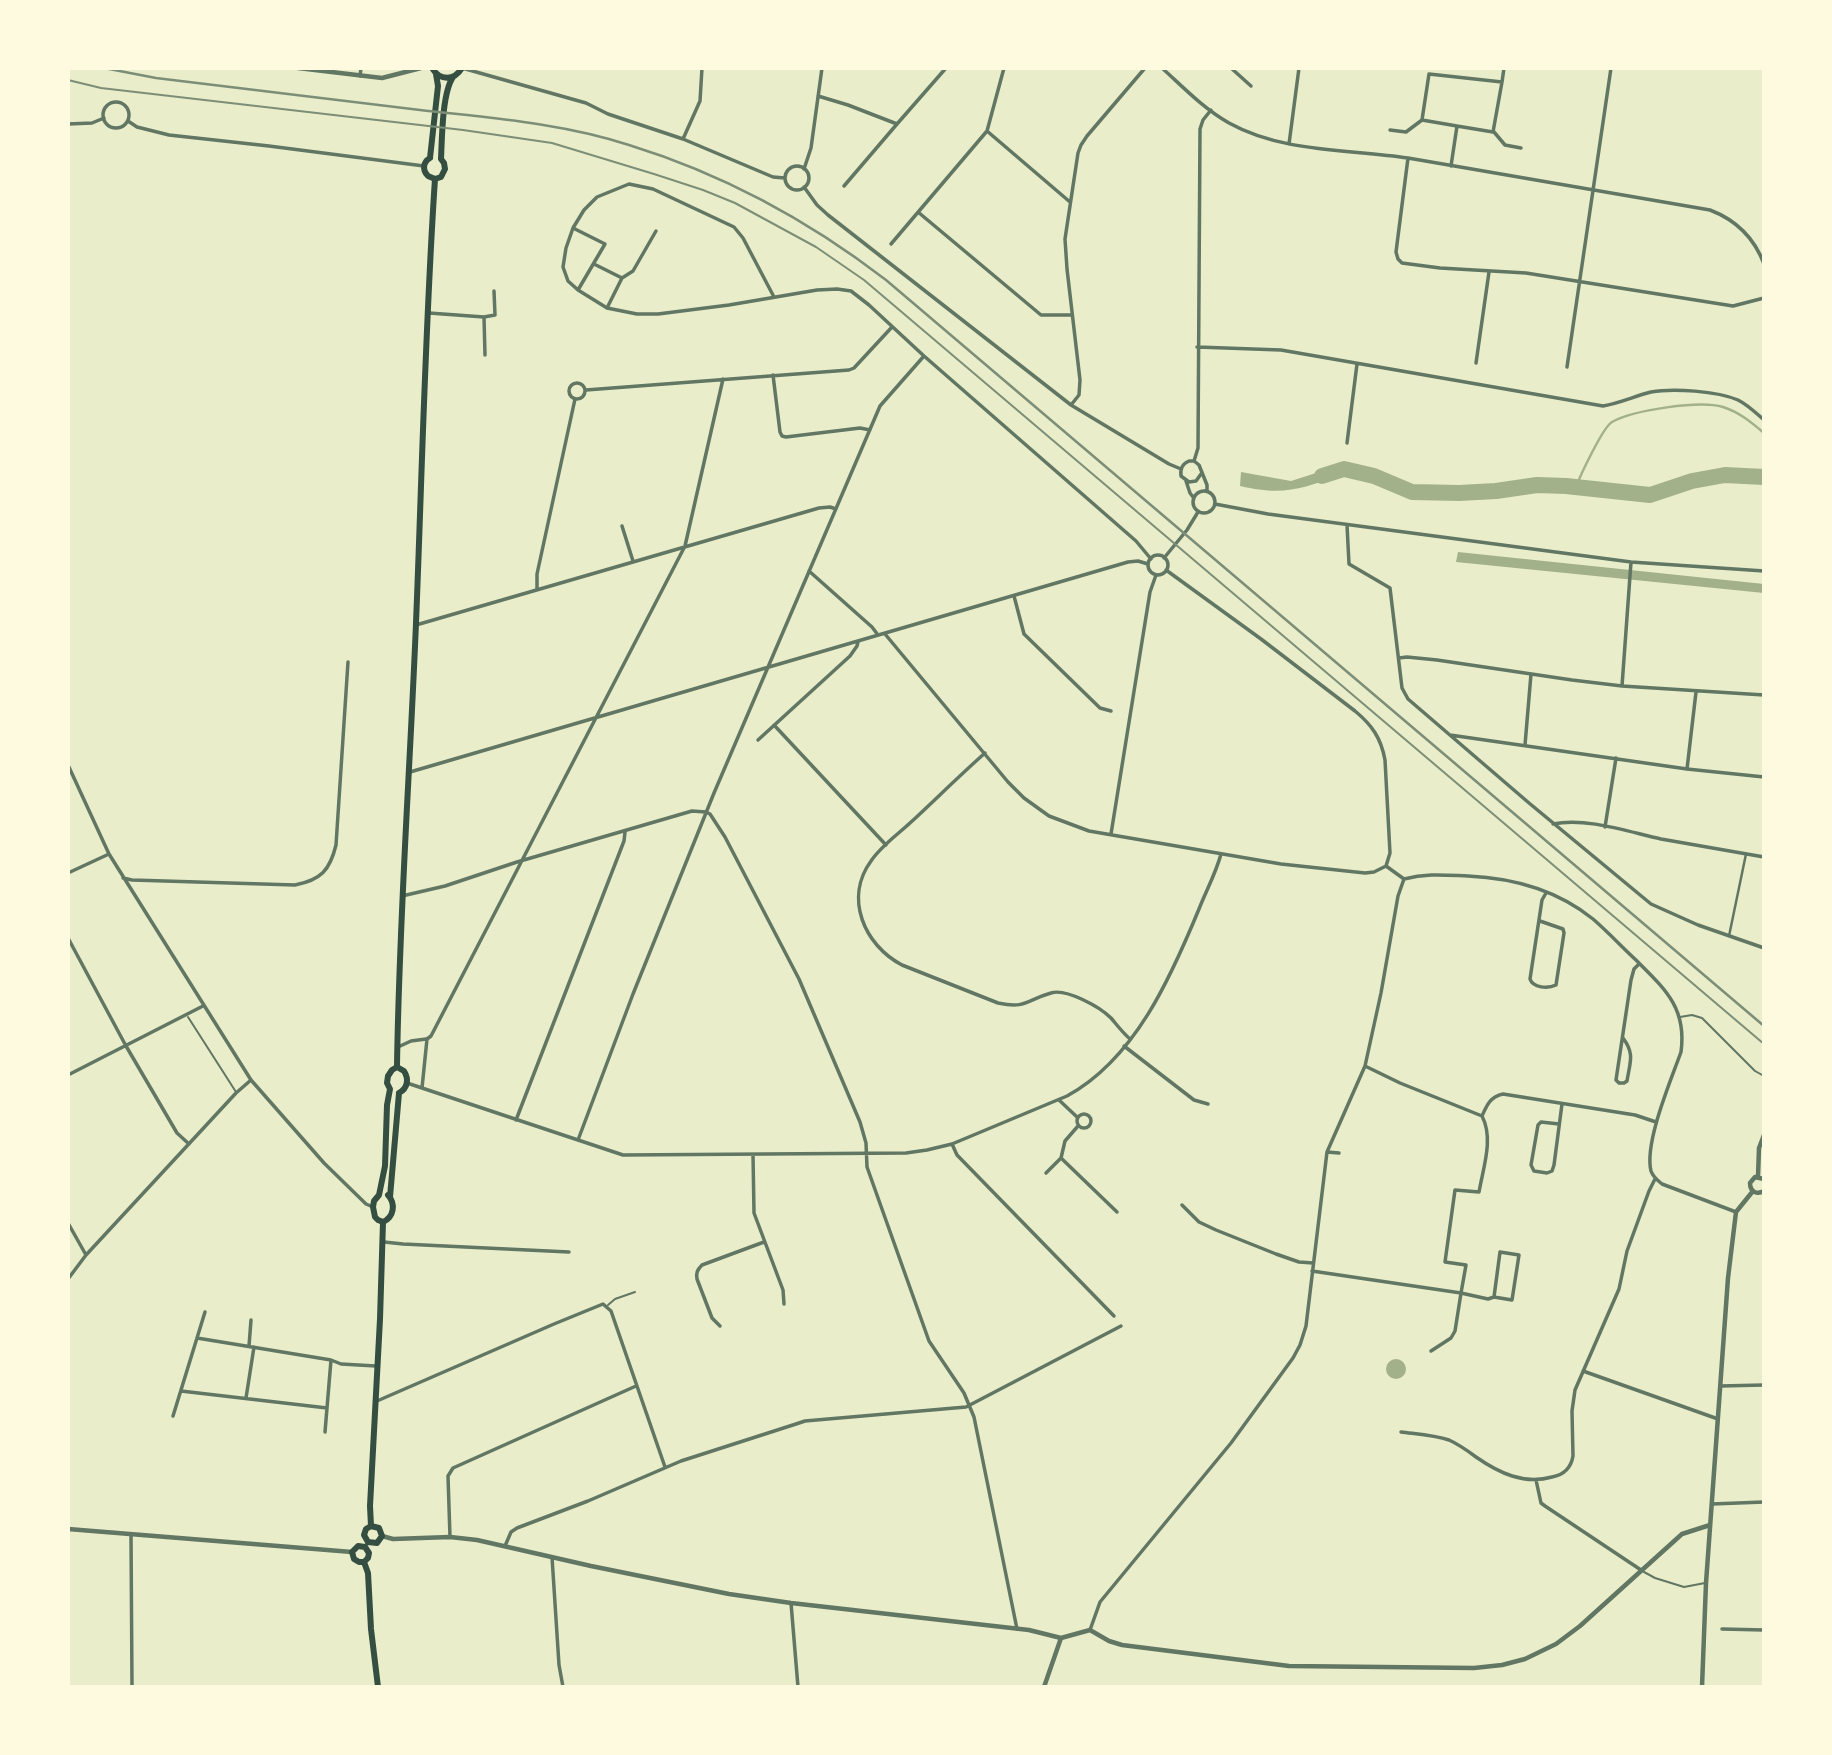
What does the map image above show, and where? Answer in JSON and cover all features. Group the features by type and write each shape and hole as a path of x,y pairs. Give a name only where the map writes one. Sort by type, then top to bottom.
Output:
{"main road":[{"path":"441,159 447,87 462,68"},
{"path":"434,71 444,78 453,77"},
{"path":"430,158 438,86 434,71"},
{"path":"435,157 441,159 445,171 441,177 435,179 426,175 426,161 435,157"},
{"path":"397,1067 402,896 435,179"},
{"path":"397,1067 407,1076 407,1083 405,1088 395,1094 387,1083 388,1076 397,1067"},
{"path":"390,1089 385,1166 379,1195 373,1207 375,1217 383,1222 388,1220 393,1212 390,1196 399,1093"},
{"path":"379,1195 390,1196"},
{"path":"372,1526 370,1517 383,1222"},
{"path":"382,1536 377,1543 367,1545 358,1546 352,1552 354,1559 364,1562 368,1559 369,1553 367,1545 364,1535 366,1529 372,1526 379,1528 382,1536"},
{"path":"364,1562 368,1573 378,1687"}],"street":[{"path":"298,68 382,78 421,68"},
{"path":"360,76 361,68"},
{"path":"462,68 586,103 608,114 683,139 774,177 785,178"},
{"path":"683,139 700,101 702,68"},
{"path":"804,169 811,148 822,68"},
{"path":"844,186 946,68"},
{"path":"891,244 987,131 1004,68"},
{"path":"1071,405 1079,395 1080,380 1066,250 1078,153 1081,145 1145,68"},
{"path":"1162,68 1230,124 1258,136 1289,144 1357,154 1372,153 1696,206 1721,214 1743,229 1764,264"},
{"path":"1231,68 1251,86"},
{"path":"1289,144 1299,68"},
{"path":"1390,130 1406,132 1422,120 1429,74 1426,68"},
{"path":"1493,132 1504,68"},
{"path":"1567,367 1611,68"},
{"path":"1429,74 1502,82"},
{"path":"818,96 897,124"},
{"path":"111,103 124,105 129,112 128,121 121,128 115,128 106,123 105,110 111,103"},
{"path":"1194,461 1198,448 1200,129 1211,110"},
{"path":"68,124 92,123 104,118"},
{"path":"1422,120 1493,132 1505,145 1521,148"},
{"path":"128,121 137,127 162,134 424,166"},
{"path":"1451,166 1457,126"},
{"path":"987,131 1070,202"},
{"path":"1408,159 1396,252 1398,259 1404,264 1526,273 1732,306 1764,298"},
{"path":"798,166 804,169 808,177 804,187 793,188 787,183 785,178 791,168 798,166"},
{"path":"408,772 1128,562 1149,561 1157,556 1164,558 1168,565 1166,570 1156,575 1150,572 1149,561 1136,541 851,291 817,290 774,297 658,314 637,314 607,308 568,281 563,267 566,248 573,228 584,210 597,197 629,184 653,189 734,227 743,238 774,297"},
{"path":"804,187 828,215 1071,405 1181,469"},
{"path":"918,212 1041,315 1072,315"},
{"path":"573,228 605,244 578,290"},
{"path":"607,308 622,278 633,271 656,231"},
{"path":"594,264 622,278"},
{"path":"1476,363 1489,272"},
{"path":"427,313 484,317 495,315 494,291"},
{"path":"484,317 485,355"},
{"path":"586,390 849,370 854,368 892,327"},
{"path":"1198,347 1281,350 1603,406 1661,391 1711,394 1735,399 1754,410 1764,420"},
{"path":"578,1140 706,812 880,406 924,356"},
{"path":"1347,443 1357,364"},
{"path":"774,375 782,436 870,429"},
{"path":"398,1047 431,1036 685,546 723,379"},
{"path":"579,383 586,390 582,398 575,399 570,395 569,389 579,383"},
{"path":"537,589 537,574 575,399"},
{"path":"1194,497 1181,476 1181,469 1186,462 1194,461 1199,465 1207,491"},
{"path":"1186,481 1196,481 1201,474"},
{"path":"1201,491 1207,491 1213,495 1215,504 1209,512 1198,512 1192,504 1194,497 1201,491"},
{"path":"1215,504 1268,514 1631,562 1764,572"},
{"path":"416,625 819,508 836,509"},
{"path":"1164,558 1198,512"},
{"path":"1347,525 1349,564 1390,588 1402,688 1408,699 1651,904 1764,948"},
{"path":"622,526 633,561"},
{"path":"1622,686 1631,562"},
{"path":"885,634 1008,782 1024,798 1049,816 1089,831 1282,864 1365,873 1386,866 1390,853 1385,760 1382,745 1372,727 1261,639 1166,570"},
{"path":"809,571 872,626 878,635"},
{"path":"1111,834 1150,592 1156,575"},
{"path":"1014,596 1024,634 1100,708 1111,711"},
{"path":"758,740 849,656 858,642"},
{"path":"1399,658 1431,659 1622,686 1764,695"},
{"path":"123,878 295,885 310,883 319,877 327,869 336,845 348,662"},
{"path":"1525,745 1531,674"},
{"path":"1687,769 1696,692"},
{"path":"774,725 886,845"},
{"path":"1448,735 1687,769 1764,777"},
{"path":"985,753 870,861 860,891 860,907 866,930 873,943 892,960 986,999 1019,1006 1060,991 1088,1003 1109,1017 1130,1039"},
{"path":"1605,827 1616,758"},
{"path":"68,765 109,854 251,1080 324,1163 366,1204 373,1207"},
{"path":"402,896 444,886 692,811 710,814 725,837 799,979 860,1122 866,1143 867,1167 929,1341 975,1417 1017,1629"},
{"path":"1553,824 1568,821 1626,830 1764,857"},
{"path":"516,1120 624,841 625,832"},
{"path":"1729,936 1746,853"},
{"path":"68,873 109,854"},
{"path":"407,1083 623,1155 906,1153 952,1144 1059,1100 1094,1078 1111,1062 1154,1004 1172,972 1221,854"},
{"path":"1386,866 1404,879 1424,874 1519,882 1571,904 1594,920 1666,990 1679,1017 1683,1039 1653,1136 1651,1171 1655,1179 1667,1186 1736,1212"},
{"path":"1090,1630 1095,1611 1106,1594 1226,1448 1300,1345 1306,1326 1327,1153 1365,1066 1398,896 1404,879"},
{"path":"1540,920 1563,929 1564,933 1554,986 1534,985 1530,979 1542,900 1546,893"},
{"path":"68,938 177,1133 189,1144"},
{"path":"1623,1038 1631,1053 1627,1080 1625,1083 1619,1083 1616,1080 1631,980 1634,969 1639,964"},
{"path":"68,1075 204,1006"},
{"path":"422,1089 426,1039"},
{"path":"1124,1046 1195,1100 1208,1104"},
{"path":"1365,1066 1482,1116 1487,1125 1488,1138 1479,1192 1455,1190 1445,1262 1466,1265 1455,1331 1451,1338 1431,1351"},
{"path":"68,1279 86,1255 251,1080"},
{"path":"1482,1116 1489,1101 1503,1094 1635,1115 1657,1123"},
{"path":"1059,1100 1077,1117"},
{"path":"1559,1124 1541,1122 1538,1125 1531,1166 1534,1171 1552,1171 1562,1104"},
{"path":"1077,1117 1084,1114 1091,1119 1087,1128 1078,1126"},
{"path":"1077,1117 1078,1126"},
{"path":"1046,1173 1061,1157 1065,1141 1078,1126"},
{"path":"1764,1135 1759,1148 1761,1178 1751,1181 1750,1186 1753,1191 1764,1191"},
{"path":"952,1144 957,1155 1114,1316"},
{"path":"1327,1153 1339,1153"},
{"path":"753,1155 754,1213 783,1290 784,1304"},
{"path":"1061,1157 1117,1212"},
{"path":"1401,1432 1449,1441 1503,1473 1524,1480 1558,1475 1569,1468 1572,1463 1573,1401 1583,1371 1619,1289 1627,1251 1655,1179"},
{"path":"1702,1687 1706,1583 1728,1278 1736,1212 1753,1191"},
{"path":"1182,1205 1199,1222 1216,1230 1299,1262 1313,1263"},
{"path":"68,1223 86,1255"},
{"path":"384,1242 569,1252"},
{"path":"720,1326 712,1318 697,1279 698,1269 702,1265 764,1242"},
{"path":"1312,1271 1489,1299 1494,1297 1513,1300 1519,1255 1500,1252 1494,1297"},
{"path":"375,1402 603,1304 611,1311 665,1467"},
{"path":"173,1416 205,1312"},
{"path":"246,1398 252,1347 251,1320"},
{"path":"505,1546 511,1532 517,1528 589,1502 665,1467 805,1421 970,1405 1121,1326"},
{"path":"197,1338 331,1360 341,1364 378,1366"},
{"path":"325,1432 331,1360"},
{"path":"1583,1371 1718,1419"},
{"path":"1720,1386 1764,1385"},
{"path":"450,1537 448,1476 453,1468 636,1386"},
{"path":"181,1391 327,1408"},
{"path":"1536,1480 1541,1503 1546,1508 1641,1570"},
{"path":"1712,1504 1764,1502"},
{"path":"382,1536 393,1539 450,1537 477,1540 715,1592 1040,1632 1061,1638 1090,1630 1122,1645 1289,1667 1474,1668 1525,1659 1556,1644 1580,1626 1682,1534 1710,1525"},
{"path":"68,1529 352,1552"},
{"path":"131,1532 132,1687"},
{"path":"552,1557 559,1665 564,1687"},
{"path":"791,1603 798,1687"},
{"path":"1722,1629 1764,1630"},
{"path":"1044,1687 1061,1638"}],"lane":[{"path":"187,1014 236,1093"},
{"path":"1679,1017 1692,1015 1702,1018 1755,1071 1764,1076"},
{"path":"607,1306 615,1299 635,1292"},
{"path":"1641,1570 1655,1578 1684,1587 1706,1583"}],"shaded area":[{"path":"1341,465 1341,475 1292,490 1240,486 1241,472 1291,481"},
{"path":"1458,552 1764,584 1764,593 1456,562"},
{"path":"1396,1359 1403,1362 1406,1369 1403,1376 1396,1379 1389,1376 1386,1369 1389,1362"}],"waterway":[{"path":"1576,487 1608,426 1635,414 1683,406 1712,405 1734,412 1764,433"},
{"path":"1322,476 1344,469 1374,476 1412,492 1496,491 1537,485 1650,495 1692,481 1725,475 1764,477"}],"tram line":[{"path":"68,80 101,88 463,130 552,143 703,190 735,203 816,247 864,280 1764,1044"}],"railway":[{"path":"104,68 156,78 578,131 664,157 764,201 826,238 886,280 1764,1026"}]}
